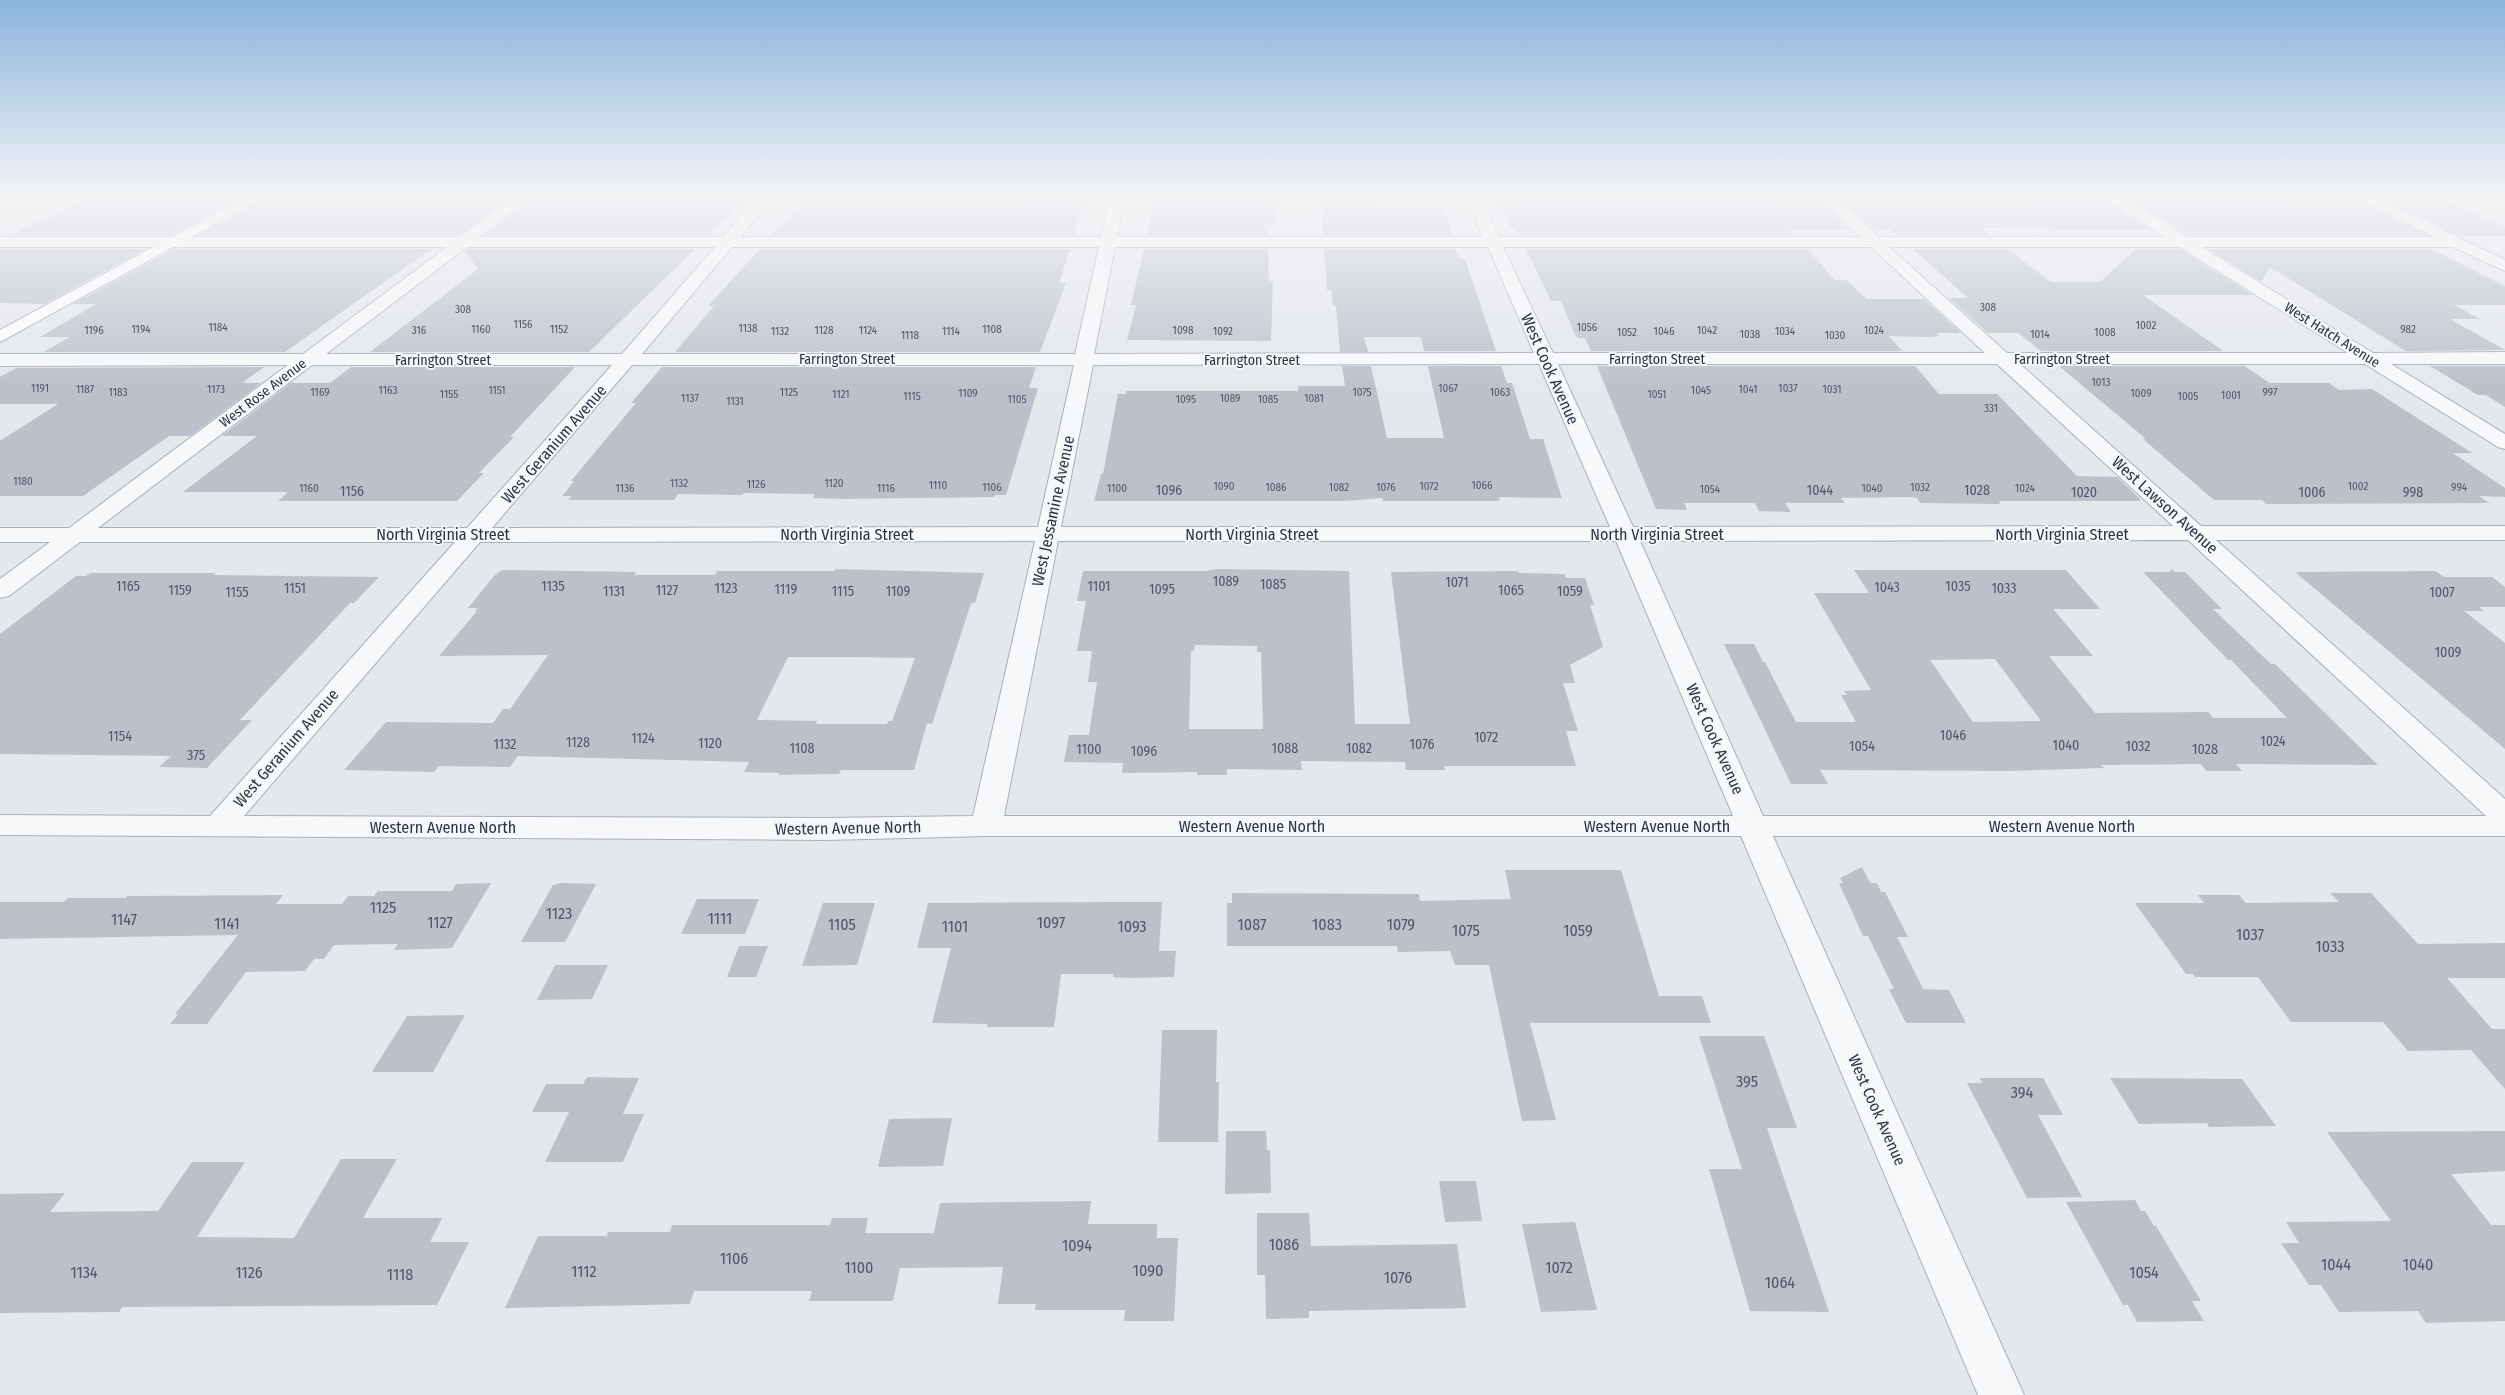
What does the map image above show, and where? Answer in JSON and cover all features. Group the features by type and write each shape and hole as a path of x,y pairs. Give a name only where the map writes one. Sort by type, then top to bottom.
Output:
{"main road":[{"path":"0,337 142,260"}],"street":[{"name":"West Rose Avenue","path":"0,591 440,260"},
{"name":"West Geranium Avenue","path":"218,826 713,260"},
{"name":"West Jessamine Avenue","path":"986,826 1086,360 1085,350 1104,260"},
{"name":"West Cook Avenue","path":"1501,260 1625,534 2001,1395"},
{"name":"West Lawson Avenue","path":"1896,260 2505,816"},
{"name":"West Hatch Avenue","path":"2211,260 2505,444"},
{"path":"2493,260 2505,266"},
{"name":"Farrington Street","path":"0,360 2505,358"},
{"name":"North Virginia Street","path":"0,535 2505,533"},
{"name":"Western Avenue North","path":"0,826 826,829 986,826 2505,826"}],"building":[{"path":"0,260 125,260 44,304 0,303"},
{"path":"154,260 415,260 285,352 44,352 70,337 40,337 96,304 73,304"},
{"path":"472,260 684,260 589,352 370,352 478,269"},
{"path":"750,260 1066,260 1059,283 1066,283 1040,352 675,352 714,306 708,306"},
{"path":"1141,260 1268,260 1269,281 1273,281 1271,341 1127,340 1136,305 1131,305"},
{"path":"1325,260 1465,260 1496,351 1424,351 1421,337 1364,337 1368,352 1340,352 1336,306 1333,306 1331,290 1327,290"},
{"path":"1531,260 1817,260 1835,280 1846,280 1867,299 1924,299 1961,333 1936,333 1939,336 1930,337 1889,336 1902,351 1591,351 1585,338 1578,338 1575,335 1561,301 1551,301"},
{"path":"1925,260 2022,260 2051,282 2100,282 2124,260 2197,260 2253,295 2143,295 2223,351 2041,351 2018,333 1988,333 1949,298 1968,298"},
{"path":"2226,260 2453,260 2505,286 2505,305 2454,305 2480,319 2450,319 2505,350 2406,351 2270,267 2261,282"},
{"path":"1342,366 1371,366 1387,438 1444,438 1428,366 1501,366 1507,383 1512,383 1530,439 1543,439 1562,498 1499,497 1500,500 1497,501 1383,501 1382,498 1346,501 1094,501 1101,474 1103,474 1118,394 1126,394 1126,391 1298,391 1298,386 1345,386"},
{"path":"1597,366 1915,366 1939,394 1997,394 2077,476 2117,477 2140,501 1999,501 2000,504 1920,503 1917,498 1910,497 1841,498 1845,503 1785,503 1791,512 1759,511 1755,503 1684,503 1687,510 1656,509"},
{"path":"2059,366 2244,366 2270,383 2329,383 2339,390 2372,389 2472,453 2453,453 2505,488 2505,497 2479,496 2489,503 2266,504 2262,500 2214,500 2143,439 2146,439"},
{"path":"2430,366 2505,366 2505,407 2486,395 2478,395"},
{"path":"264,367 242,383 261,383 190,436 169,436 83,496 0,496 0,441 58,404 0,404 0,377 16,368"},
{"path":"351,367 575,367 510,437 514,437 479,473 484,473 457,501 278,501 288,492 183,492 257,436 222,436 291,383 330,383"},
{"path":"662,367 1036,367 1029,388 1038,388 1006,495 995,495 994,497 843,499 813,498 815,494 744,493 742,495 678,494 674,500 568,500 572,496 562,496 574,481 571,481 636,403 631,403"},
{"path":"836,569 984,573 975,603 971,603 932,724 927,723 914,770 841,770 839,774 778,775 780,773 744,772 749,762 518,756 510,767 439,766 434,772 344,770 386,722 493,723 503,709 510,709 548,655 439,656 477,611 475,611 477,608 468,608 494,576 502,570 637,572 634,575 715,575 717,571 834,571","holes":["788,657 915,658 892,721 888,721 887,724 816,724 817,721 757,720"]},
{"path":"1217,569 1349,571 1355,724 1410,724 1391,572 1518,571 1519,573 1565,574 1566,578 1585,578 1594,605 1590,605 1603,647 1570,665 1575,683 1563,683 1578,731 1566,731 1576,766 1444,766 1445,770 1406,770 1405,762 1301,761 1302,770 1227,769 1227,775 1197,775 1197,772 1122,773 1123,763 1064,762 1069,735 1089,735 1097,682 1088,682 1092,651 1077,651 1086,601 1077,601 1083,571 1205,571","holes":["1195,645 1257,646 1257,652 1261,652 1263,729 1189,729 1191,651 1194,651"]},
{"path":"2172,569 2175,572 2185,572 2222,609 2213,609 2271,664 2275,664 2378,765 2236,764 2242,771 2206,771 2201,764 2101,765 2104,768 2007,771 1820,770 1828,784 1791,784 1724,644 1754,644 1796,722 1856,722 1841,695 1847,695 1844,691 1871,690 1814,593 1869,593 1854,570 2066,570 2100,609 2053,609 2093,656 2049,656 2095,713 2208,712 2213,718 2287,718 2143,572 2169,572","holes":["1995,659 2041,721 1973,722 1930,660"]},
{"path":"2435,571 2444,577 2492,577 2505,587 2505,607 2479,607 2484,611 2464,611 2505,643 2505,749 2295,572"},
{"path":"90,573 216,573 213,575 379,577 354,603 350,603 240,720 252,720 207,768 159,767 171,756 0,754 0,634 76,576 86,576"},
{"path":"1862,867 1870,883 1877,883 1881,892 1885,892 1908,937 1897,937 1923,989 1949,990 1966,1023 1906,1023 1889,989 1894,989 1868,936 1863,936 1839,883 1843,883 1840,878"},
{"path":"1505,870 1621,870 1659,996 1702,996 1711,1023 1530,1023 1556,1120 1522,1121 1489,965 1455,965 1450,951 1398,952 1397,946 1227,946 1227,903 1232,903 1232,893 1419,894 1420,901 1511,899"},
{"path":"491,883 452,948 394,950 398,944 334,945 324,959 314,959 305,971 246,972 207,1024 170,1024 178,1014 175,1014 238,935 0,939 0,902 64,902 68,898 126,898 127,896 283,895 276,904 342,904 348,896 374,896 378,891 452,891 456,884"},
{"path":"561,883 596,884 565,942 521,942 553,885"},
{"path":"2330,893 2371,893 2418,944 2505,943 2505,978 2447,978 2492,1029 2505,1029 2505,1089 2471,1050 2408,1051 2383,1022 2291,1022 2258,977 2195,977 2193,974 2186,974 2135,903 2204,903 2198,895 2239,895 2246,903 2339,902"},
{"path":"697,899 759,899 745,934 681,934"},
{"path":"1162,902 1159,951 1176,951 1174,977 1131,978 1113,977 1113,974 1061,974 1054,1027 987,1027 988,1024 932,1023 951,948 917,948 928,903"},
{"path":"823,903 875,903 857,965 802,966"},
{"path":"739,946 768,946 756,977 727,977"},
{"path":"555,965 608,965 592,999 537,1000"},
{"path":"465,1015 433,1072 372,1072 407,1016"},
{"path":"1162,1030 1217,1030 1216,1082 1219,1082 1218,1142 1158,1142"},
{"path":"1699,1036 1764,1036 1797,1128 1767,1128 1829,1312 1750,1311 1709,1169 1742,1169"},
{"path":"587,1077 639,1078 623,1114 644,1114 623,1162 545,1162 569,1112 532,1112 546,1084 583,1084"},
{"path":"1980,1078 2043,1078 2063,1115 2038,1115 2082,1197 2027,1198 1967,1083 1982,1083"},
{"path":"2110,1078 2242,1079 2276,1126 2209,1127 2207,1123 2139,1124"},
{"path":"952,1118 943,1166 878,1167 889,1119"},
{"path":"1226,1131 1266,1131 1267,1150 1270,1150 1271,1193 1225,1194"},
{"path":"2505,1131 2505,1171 2451,1174 2491,1225 2505,1225 2505,1321 2426,1323 2418,1311 2339,1312 2321,1285 2309,1285 2281,1243 2299,1243 2286,1222 2391,1221 2327,1132"},
{"path":"341,1159 397,1159 363,1218 442,1218 430,1242 469,1242 437,1305 122,1307 119,1312 0,1313 0,1194 65,1193 50,1212 158,1211 192,1162 245,1162 197,1237 294,1238"},
{"path":"1439,1181 1476,1181 1482,1221 1445,1222"},
{"path":"2135,1200 2141,1211 2145,1211 2154,1226 2156,1226 2201,1301 2192,1301 2204,1321 2137,1322 2128,1305 2123,1305 2066,1202"},
{"path":"1091,1201 1088,1224 1157,1224 1157,1238 1178,1238 1174,1321 1124,1321 1125,1310 1035,1310 1036,1304 998,1304 1003,1267 900,1268 893,1301 809,1301 812,1291 694,1291 690,1304 505,1308 538,1236 607,1236 608,1232 670,1232 672,1225 830,1225 832,1218 868,1218 865,1233 934,1233 940,1203"},
{"path":"1257,1213 1309,1213 1311,1246 1457,1244 1466,1308 1309,1311 1309,1318 1266,1319 1265,1275 1257,1275"},
{"path":"1575,1222 1597,1310 1541,1312 1522,1224"}]}
